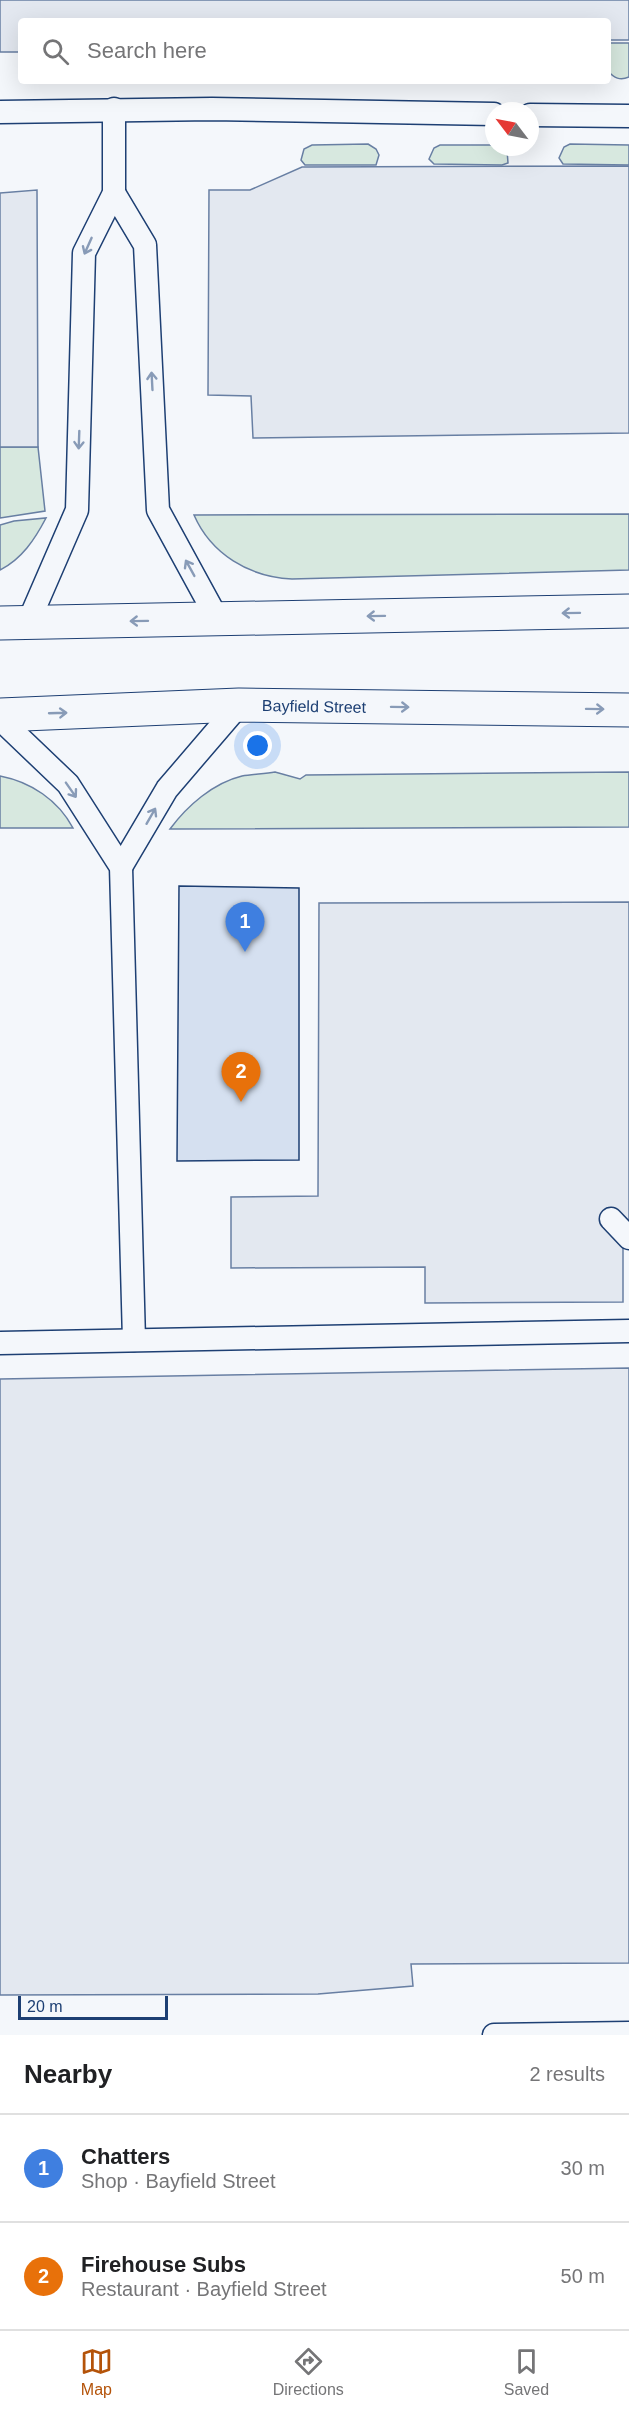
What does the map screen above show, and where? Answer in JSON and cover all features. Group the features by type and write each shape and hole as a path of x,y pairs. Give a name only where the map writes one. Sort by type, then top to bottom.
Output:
{"main road":[{"path":"14,623 629,611"},
{"name":"Bayfield Street","path":"0,717 239,705 629,710"}],"lane":[{"path":"14,623 77,510 84,253 114,193 114,109"},
{"path":"0,112 114,109 485,114"},
{"path":"539,115 629,116"},
{"path":"114,193 145,245 158,510 218,620"},
{"path":"121,867 167,789 239,705"},
{"path":"0,717 68,784 121,867 134,1340"},
{"path":"620,1218 629,1238"},
{"path":"0,1343 629,1331"},
{"path":"494,2035 629,2033"}],"shaded area":[{"path":"0,0 629,0 629,40 611,40 611,18 18,18 18,52 0,52"},
{"path":"611,43 629,43 629,77 623,79 611,73"},
{"path":"368,144 376,149 379,155 376,165 305,165 301,160 304,149 312,145"},
{"path":"570,144 629,145 629,165 563,164 559,158 564,147"},
{"path":"440,145 485,145 485,156 507,156 508,163 502,165 434,164 429,159 434,148"},
{"path":"629,166 629,433 253,438 251,396 208,395 209,190 250,190 302,167"},
{"path":"37,190 38,447 0,447 0,193"},
{"path":"0,447 38,447 45,511 0,518"},
{"path":"629,514 629,570 292,579 261,574 233,561 210,541 194,515"},
{"path":"46,518 27,548 0,570 0,525 14,521"},
{"path":"275,772 300,779 306,775 629,772 629,827 170,829 201,796 221,784 242,776"},
{"path":"0,776 22,783 42,794 60,809 73,828 0,828"},
{"path":"629,902 629,1225 623,1225 623,1302 425,1303 425,1267 231,1268 231,1197 318,1196 319,903"},
{"path":"629,1368 629,1963 411,1964 413,1986 318,1994 0,1995 0,1379"}],"building":[{"path":"179,886 299,888 299,1160 177,1161"}],"place":[{"name":"Chatters","path":"245,952"},
{"name":"Firehouse Subs","path":"241,1102"}]}
